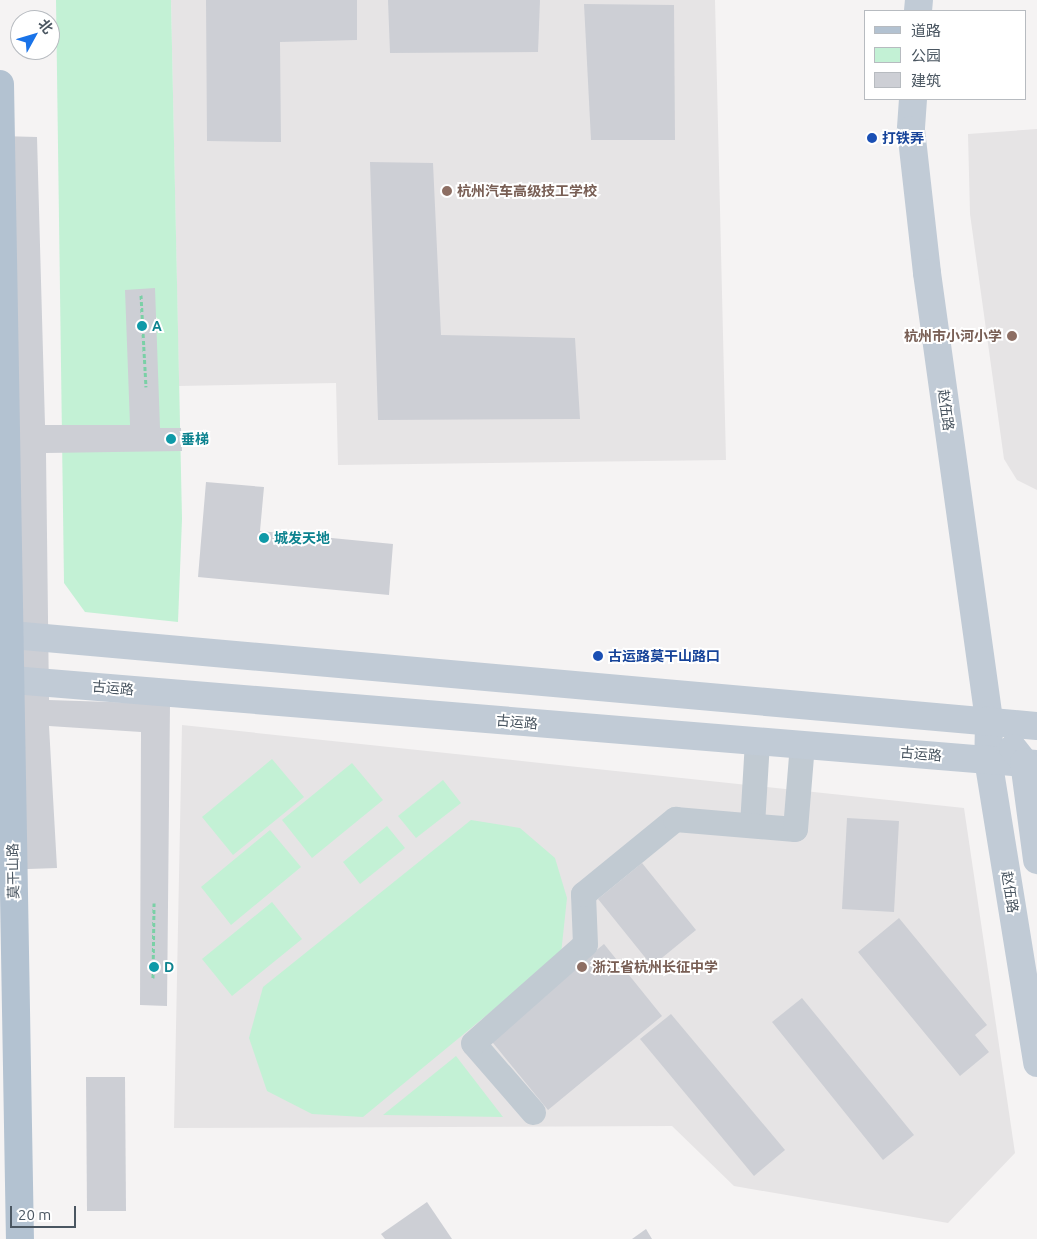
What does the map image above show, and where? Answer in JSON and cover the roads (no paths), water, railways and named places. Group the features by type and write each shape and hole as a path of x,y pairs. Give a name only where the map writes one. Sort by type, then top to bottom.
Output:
{"main road":[{"name":"莫干山路","path":"0,84 5,679 20,1239"},
{"name":"赵伍路","path":"913,100 911,130 927,273 989,720 988,759 1037,1063"},
{"path":"5,634 989,720 1037,726"},
{"name":"古运路","path":"5,679 1031,763"},
{"path":"989,720 1031,763 1037,860"}],"street":[{"path":"752,825 757,741"},
{"path":"533,1112 472,1043 585,944 583,894 675,819 794,829 802,744"}],"place":[{"name":"打铁弄","path":"872,138"},
{"name":"杭州汽车高级技工学校","path":"447,191"},
{"name":"A","path":"142,326"},
{"name":"杭州市小河小学","path":"1012,336"},
{"name":"垂梯","path":"171,439"},
{"name":"城发天地","path":"264,538"},
{"name":"古运路莫干山路口","path":"598,656"},
{"name":"D","path":"154,967"},
{"name":"浙江省杭州长征中学","path":"582,967"}]}
